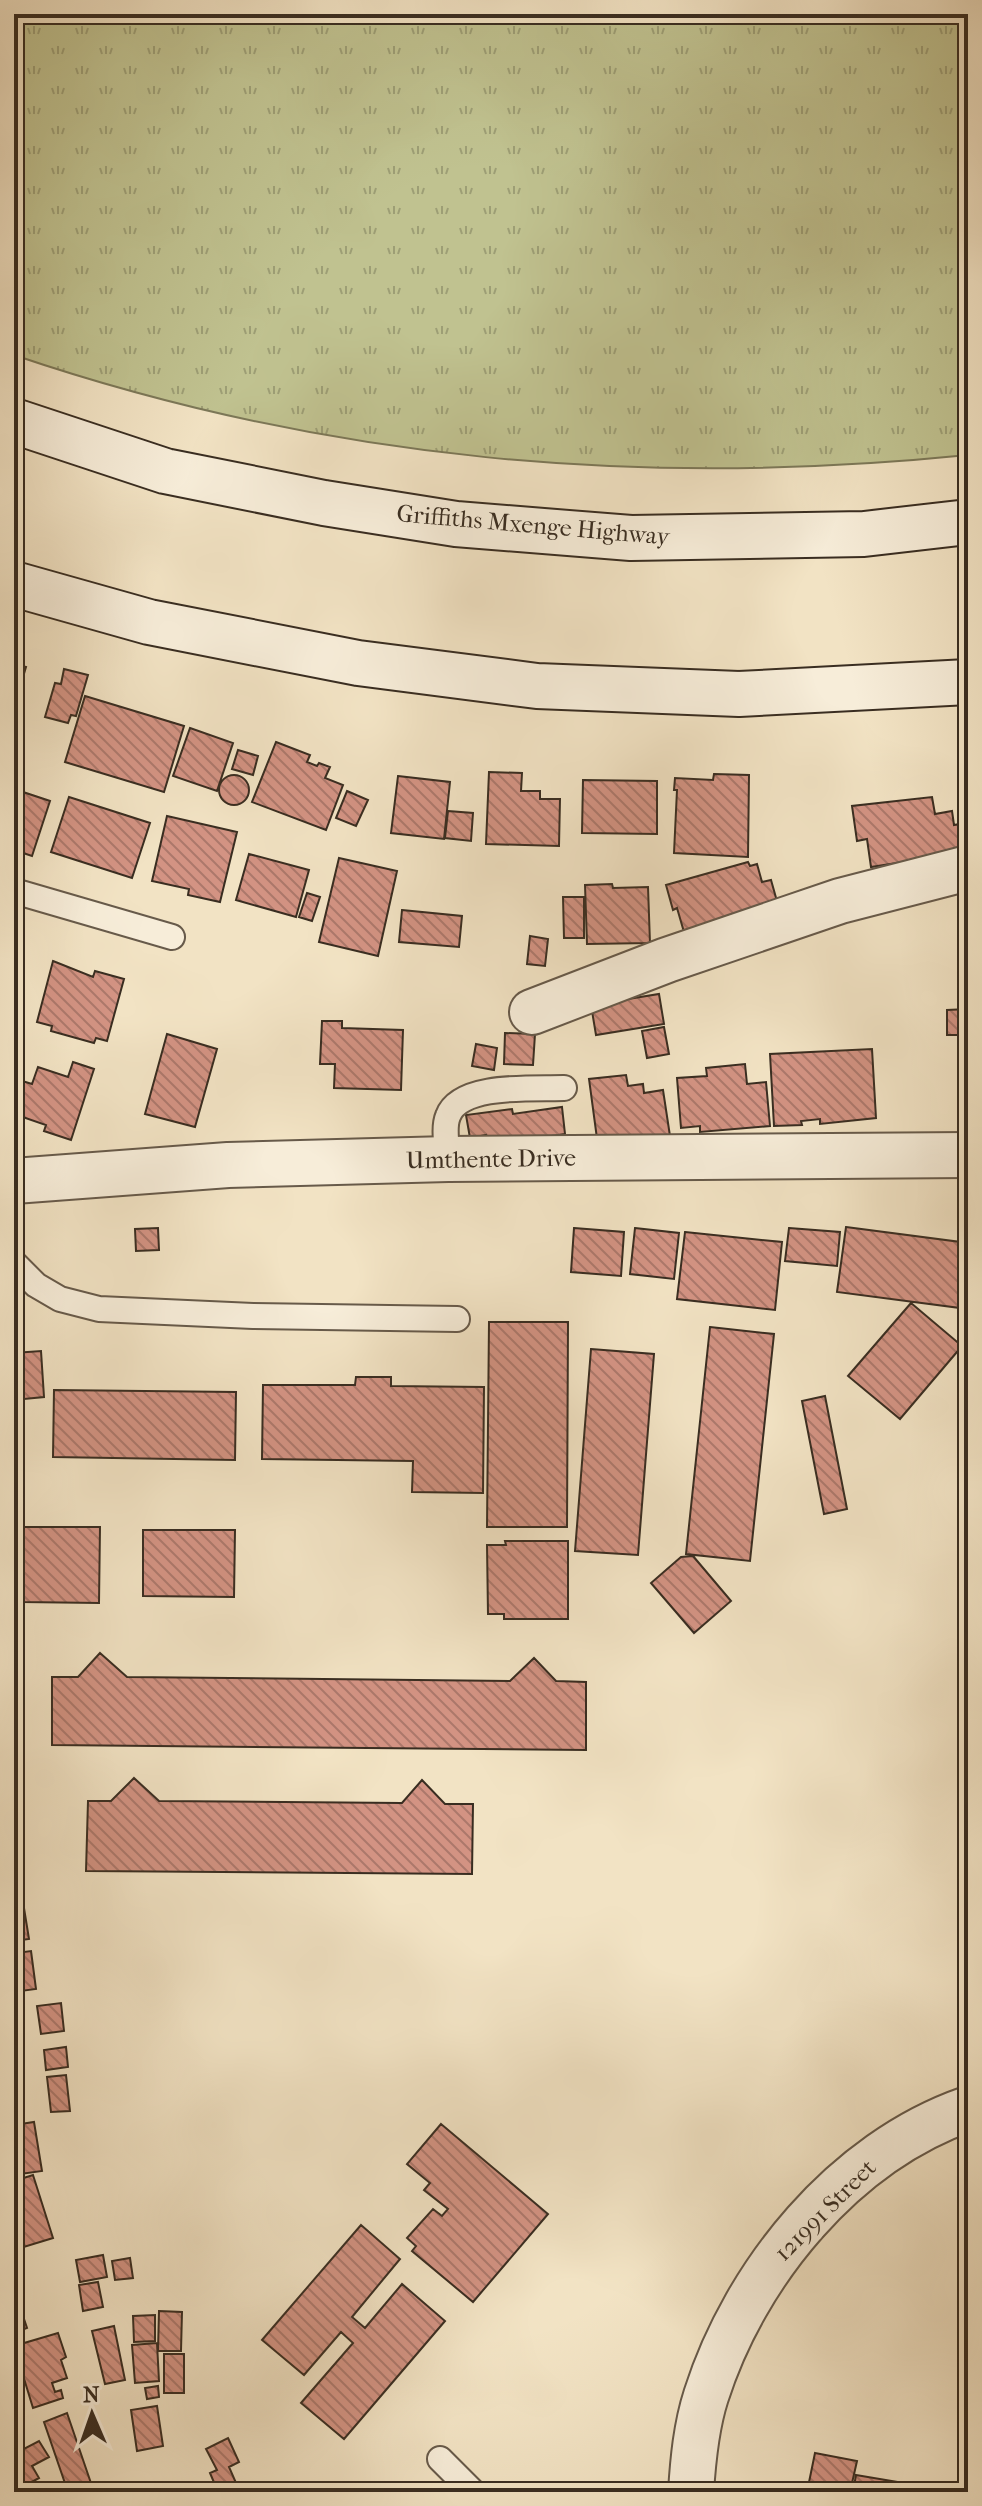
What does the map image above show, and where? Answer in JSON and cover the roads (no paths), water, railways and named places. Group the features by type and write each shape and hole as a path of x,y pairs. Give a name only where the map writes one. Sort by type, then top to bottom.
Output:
{"street":[{"path":"14,407 92,447"},
{"name":"Griffiths Mxenge Highway","path":"14,421 165,471 324,503 456,524 631,538 864,534 968,522"},
{"path":"14,584 149,622 283,649 358,663 537,686 739,694 968,682"},
{"path":"532,1012 667,960 840,901 968,868"},
{"name":"Umthente Drive","path":"14,1181 228,1165 448,1159 968,1155"},
{"name":"121991 Street","path":"691,2492 694,2455 706,2397 740,2311 782,2248 831,2197 880,2155 939,2119 968,2109"}],"lane":[{"path":"14,891 172,937"},
{"path":"448,1159 447,1120 461,1099 490,1091 564,1088"},
{"path":"14,1263 36,1285 60,1299 99,1309 253,1316 457,1319"},
{"path":"440,2459 473,2492"}]}
